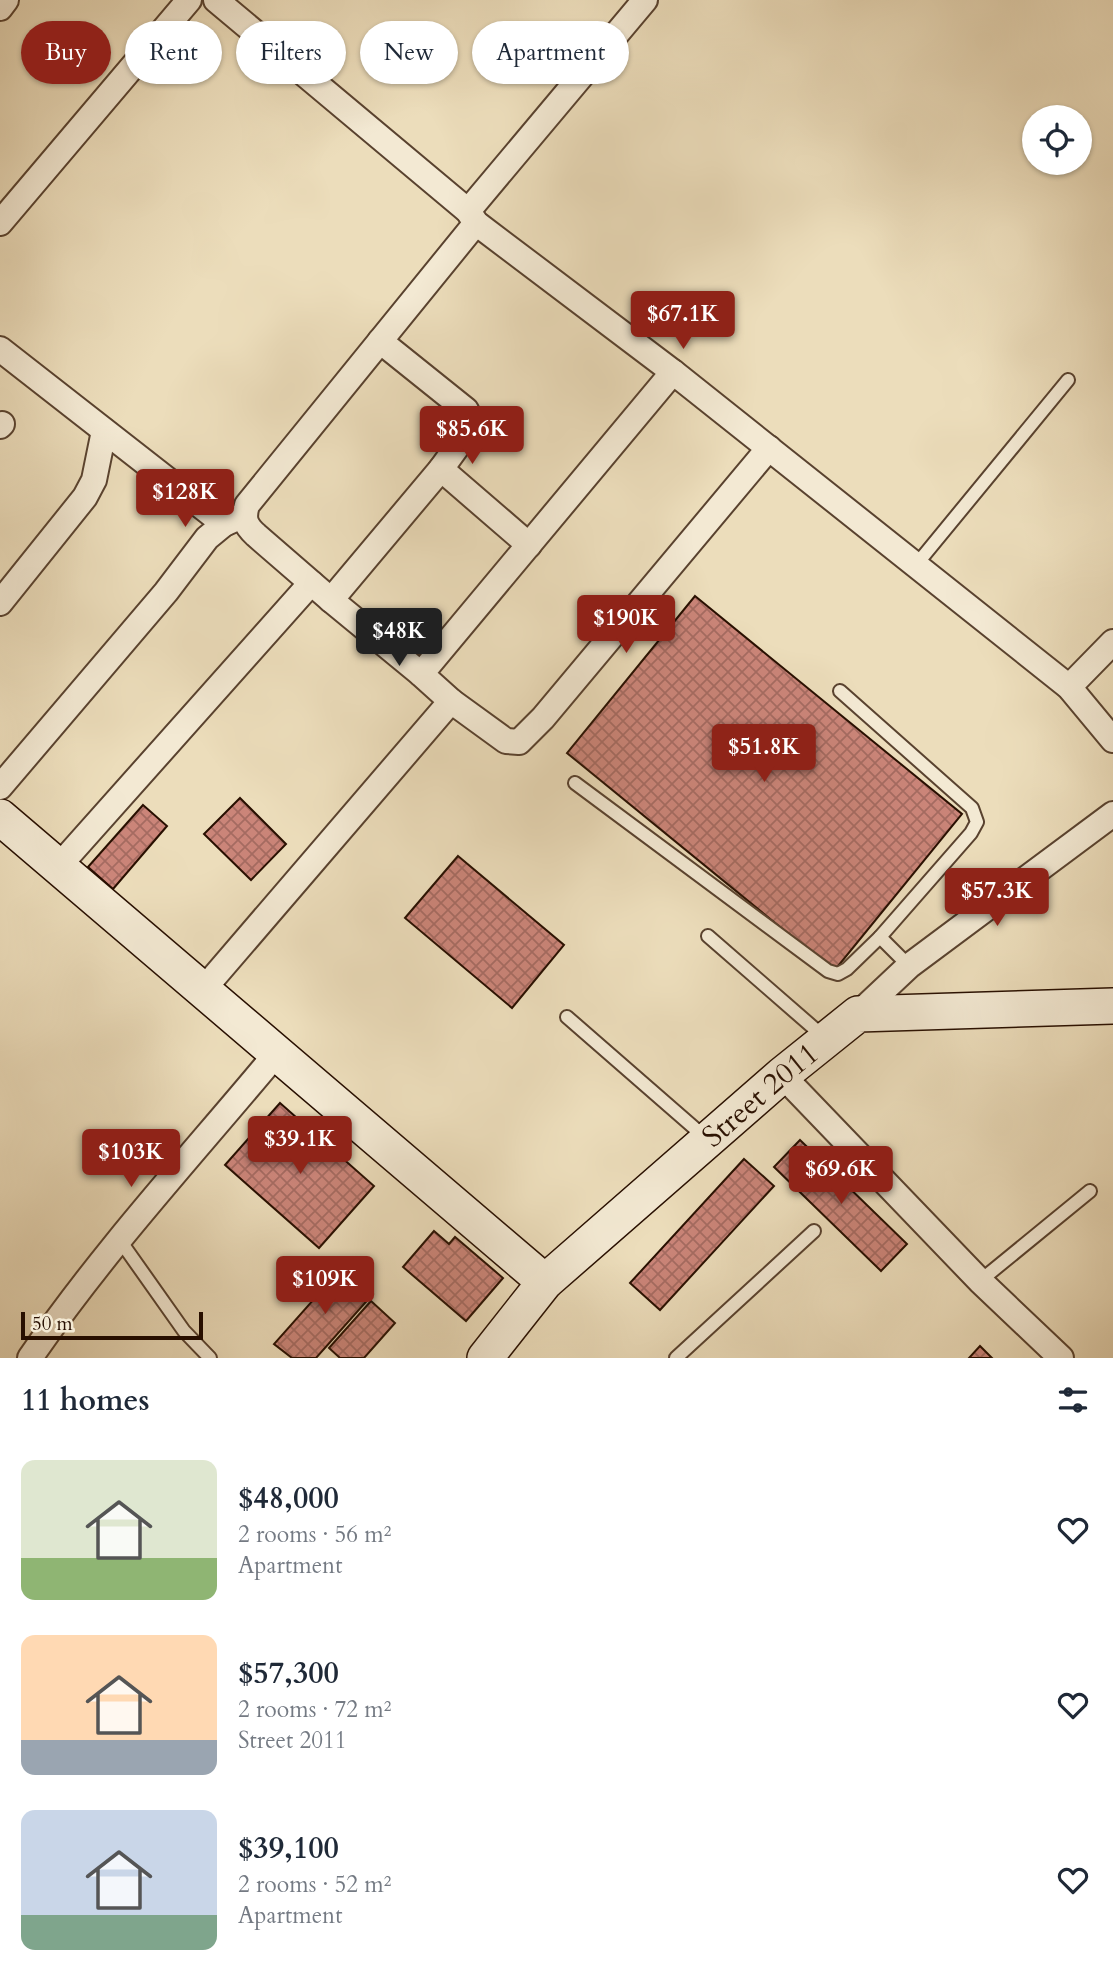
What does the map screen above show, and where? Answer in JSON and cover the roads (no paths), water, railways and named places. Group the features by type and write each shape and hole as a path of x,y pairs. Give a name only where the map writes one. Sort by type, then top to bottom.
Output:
{"main road":[{"path":"0,817 545,1282"},
{"path":"858,1014 1113,1006"},
{"name":"Street 2011","path":"490,1356 545,1282 782,1076 858,1014"}],"street":[{"path":"0,8 6,0"},
{"path":"0,223 189,0"},
{"path":"216,0 472,217 673,372 1069,687 1113,740"},
{"path":"0,787 166,592 207,538 234,520 247,505 380,341 472,217 645,0"},
{"path":"331,600 441,470 467,433 471,420 466,410 380,341"},
{"path":"0,349 104,431 234,520 246,525 451,701 506,741 519,742 543,718 769,448"},
{"path":"421,674 673,372"},
{"path":"0,603 85,497 94,480 104,431"},
{"path":"441,470 530,545"},
{"path":"58,867 311,583"},
{"path":"1069,687 1113,642"},
{"path":"202,991 451,701"},
{"path":"858,1014 909,966 1113,814"},
{"path":"30,1358 64,1308 119,1239 276,1054"},
{"path":"782,1076 980,1281 1061,1358"}],"lane":[{"path":"916,565 1068,380"},
{"path":"575,783 828,971 838,974 847,969 880,937 971,833 977,822 972,808 840,691"},
{"path":"708,936 826,1039"},
{"path":"880,937 909,966"},
{"path":"568,1017 708,1140"},
{"path":"980,1281 1090,1191"},
{"path":"676,1358 814,1231"},
{"path":"119,1239 184,1331 210,1358"}]}
